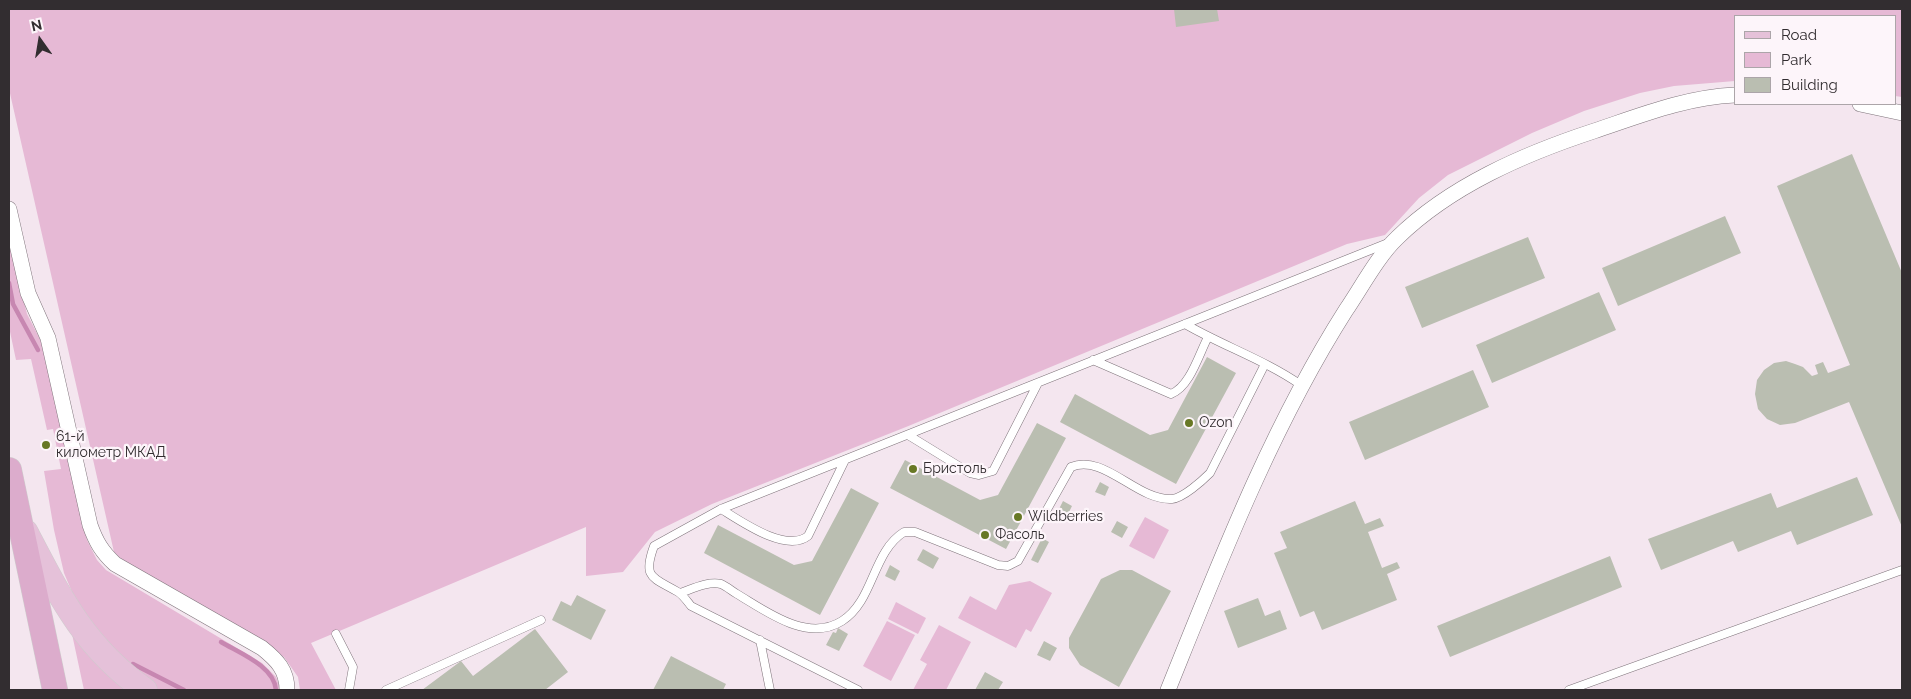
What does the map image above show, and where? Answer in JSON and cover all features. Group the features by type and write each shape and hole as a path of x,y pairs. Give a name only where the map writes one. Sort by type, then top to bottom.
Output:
{"highway":[{"path":"9,470 55,690"}],"main road":[{"path":"19,520 76,623 113,666 145,690"}],"street":[{"path":"1168,690 1217,568 1301,385 1357,294 1395,240 1443,202 1486,176 1553,144 1648,112 1688,102 1734,95"},
{"path":"1865,105 1902,113"},
{"path":"9,210 28,292 48,338 90,525 97,543 103,553 115,564 262,648 276,659 284,671 287,690"}],"lane":[{"path":"858,690 692,606 680,592 655,581 650,571 649,559 654,546 722,509 1395,240"},
{"path":"1185,324 1265,364 1301,385"},
{"path":"1093,360 1171,394 1177,392 1184,383 1208,337"},
{"path":"680,592 705,584 721,584 788,623 810,628 826,627 841,622 857,610 890,544 904,532 915,532 998,565 1008,566 1018,560 1071,467 1079,463 1092,464 1152,496 1174,499 1199,485 1210,473 1265,364"},
{"path":"908,436 970,473 987,474 992,471 1038,383"},
{"path":"722,509 770,535 786,541 801,541 808,536 845,460"},
{"path":"1569,690 1902,570"},
{"path":"386,690 541,620"},
{"path":"336,634 353,667 349,690"},
{"path":"760,640 770,690"}],"green space":[{"path":"9,9 1902,9 1902,97 1896,96 1896,15 1734,15 1734,81 1674,86 1640,93 1584,111 1532,133 1448,175 1419,198 1385,235 1347,244 906,427 712,504 655,532 623,572 586,576 586,527 311,643 336,690 300,690 298,677 284,657 259,640 130,567 114,552 9,89"},
{"path":"9,242 27,314 43,345 87,540 97,560 106,570 262,663 276,677 281,690 156,690 130,672 82,616 64,573 54,530 44,471 61,469 53,429 47,430 31,359 16,360 9,327"},
{"path":"1145,517 1169,530 1154,559 1129,546"},
{"path":"1030,581 1052,593 1031,632 1026,629 1016,648 958,618 970,596 996,610 1009,585"},
{"path":"896,602 926,618 918,634 888,619"},
{"path":"887,621 915,635 891,681 863,666"},
{"path":"939,625 971,642 946,690 913,690 927,664 920,660"},
{"path":"72,634 133,690 84,690"}],"building":[{"path":"1174,9 1217,9 1219,21 1176,27"},
{"path":"1852,154 1902,273 1902,527 1849,402 1795,423 1780,425 1767,419 1758,409 1755,394 1757,380 1764,370 1774,363 1786,361 1795,364 1803,367 1812,376 1818,374 1815,365 1823,362 1828,373 1850,365 1777,186"},
{"path":"1725,216 1741,253 1618,306 1602,268"},
{"path":"1528,237 1545,278 1422,328 1405,287"},
{"path":"1599,292 1616,330 1492,383 1476,345"},
{"path":"1207,357 1236,373 1176,484 1060,422 1075,394 1150,435 1168,430"},
{"path":"1473,370 1489,407 1365,460 1349,422"},
{"path":"1037,423 1066,438 1006,549 890,488 905,460 980,500 998,495"},
{"path":"1857,477 1873,515 1797,545 1791,531 1738,552 1733,541 1661,570 1648,539 1771,493 1777,508"},
{"path":"1100,482 1109,487 1105,496 1095,492"},
{"path":"851,488 879,503 820,615 704,553 718,525 794,565 812,561"},
{"path":"1063,501 1072,506 1067,516 1058,511"},
{"path":"1355,501 1365,524 1380,518 1384,526 1368,532 1382,568 1397,562 1400,568 1387,574 1397,600 1322,630 1314,611 1300,617 1274,553 1287,548 1280,532"},
{"path":"1117,521 1128,527 1122,538 1111,532"},
{"path":"1042,538 1049,542 1038,563 1031,560"},
{"path":"923,549 939,558 933,569 917,560"},
{"path":"1610,556 1622,587 1450,657 1437,626"},
{"path":"890,565 900,571 895,581 885,576"},
{"path":"1120,570 1132,570 1171,591 1119,687 1080,665 1069,648 1069,638 1101,579"},
{"path":"577,595 606,610 591,640 552,620 561,601 571,606"},
{"path":"1258,598 1265,616 1280,610 1287,629 1238,648 1224,611"},
{"path":"838,628 848,634 839,651 826,645 833,632 836,633"},
{"path":"535,629 568,672 545,690 422,690 461,661 473,676"},
{"path":"1044,641 1057,648 1050,661 1037,655"},
{"path":"671,656 726,684 723,690 653,690"},
{"path":"985,672 1003,682 998,690 975,690"}],"waterway":[{"path":"9,283 13,304 38,350"},
{"path":"221,642 262,667 274,681 276,690"},
{"path":"133,664 184,690"}],"place":[{"name":"Ozon","path":"1189,423"},
{"name":"61-й километр МКАД","path":"46,445"},
{"name":"Бристоль","path":"913,469"},
{"name":"Wildberries","path":"1018,517"},
{"name":"Фасоль","path":"985,535"}]}
